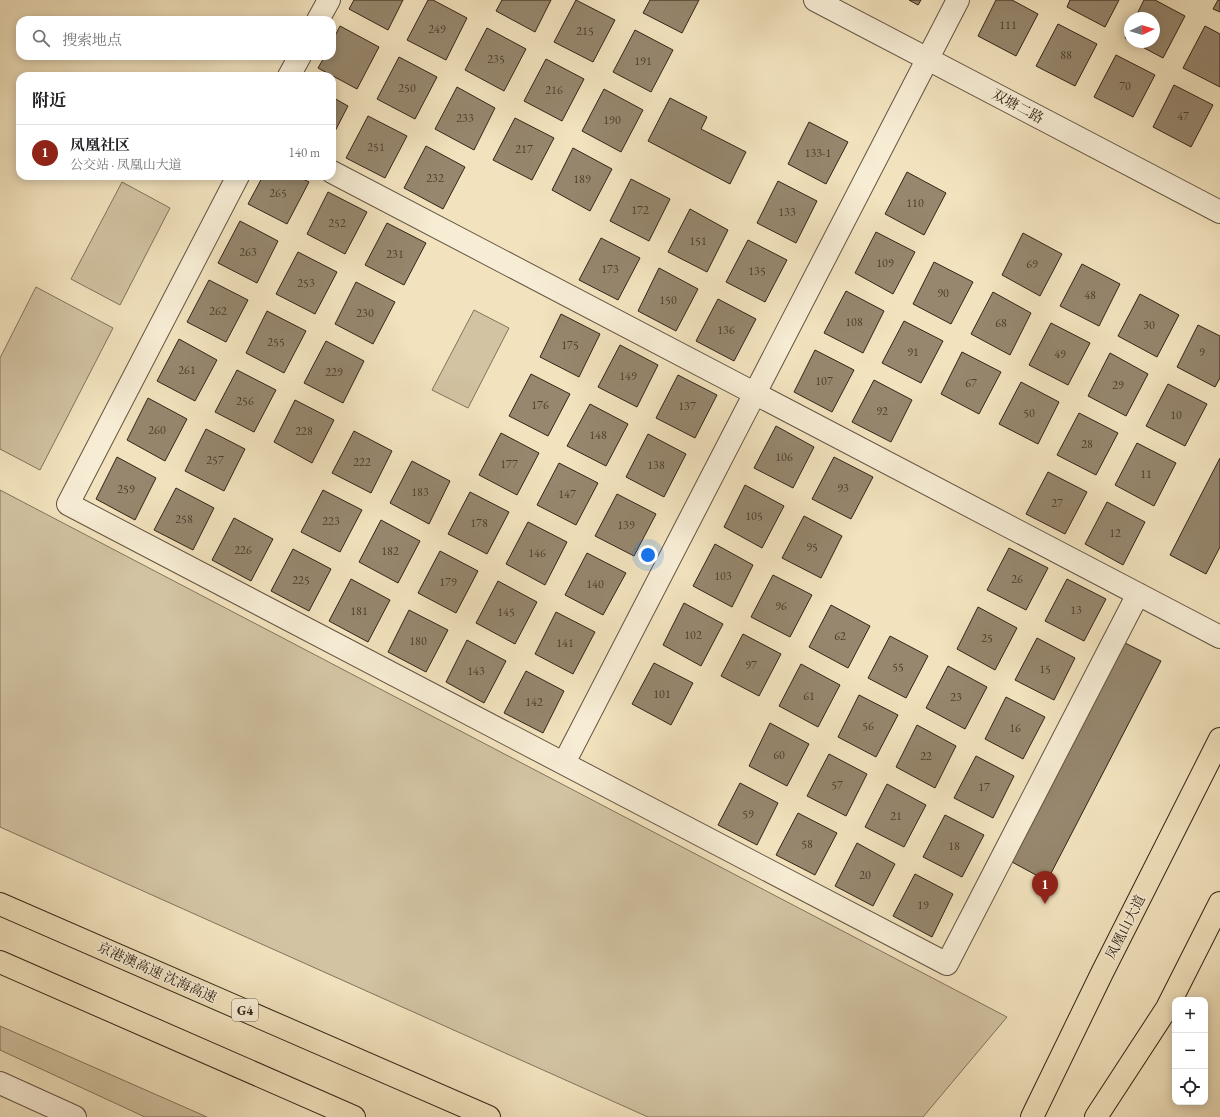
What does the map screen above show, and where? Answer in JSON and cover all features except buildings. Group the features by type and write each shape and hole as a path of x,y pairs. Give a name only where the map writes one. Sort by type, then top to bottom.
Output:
{"main road":[{"name":"凤凰山大道","path":"1032,1117 1102,973 1220,739"},
{"path":"1096,1117 1167,1008 1220,903"},
{"name":"京港澳高速 沈海高速","path":"0,904 489,1117"},
{"path":"0,962 354,1117"}],"street":[{"path":"320,16 328,0"},
{"name":"双塘二路","path":"815,0 1220,212"},
{"path":"564,764 958,0"},
{"path":"291,72 298,60"},
{"path":"336,174 1220,637"},
{"path":"236,180 68,504 947,964 1138,594"},
{"path":"0,1083 75,1117"}],"shaded area":[{"path":"122,182 170,208 120,305 71,279"},
{"path":"36,287 113,328 40,470 0,449 0,358"},
{"path":"474,310 509,328 468,408 432,390"},
{"path":"0,490 1007,1017 923,1117 648,1117 0,827"},
{"path":"0,1026 207,1117 145,1117 0,1050"}],"place":[{"name":"凤凰社区","path":"1045,904"}]}
